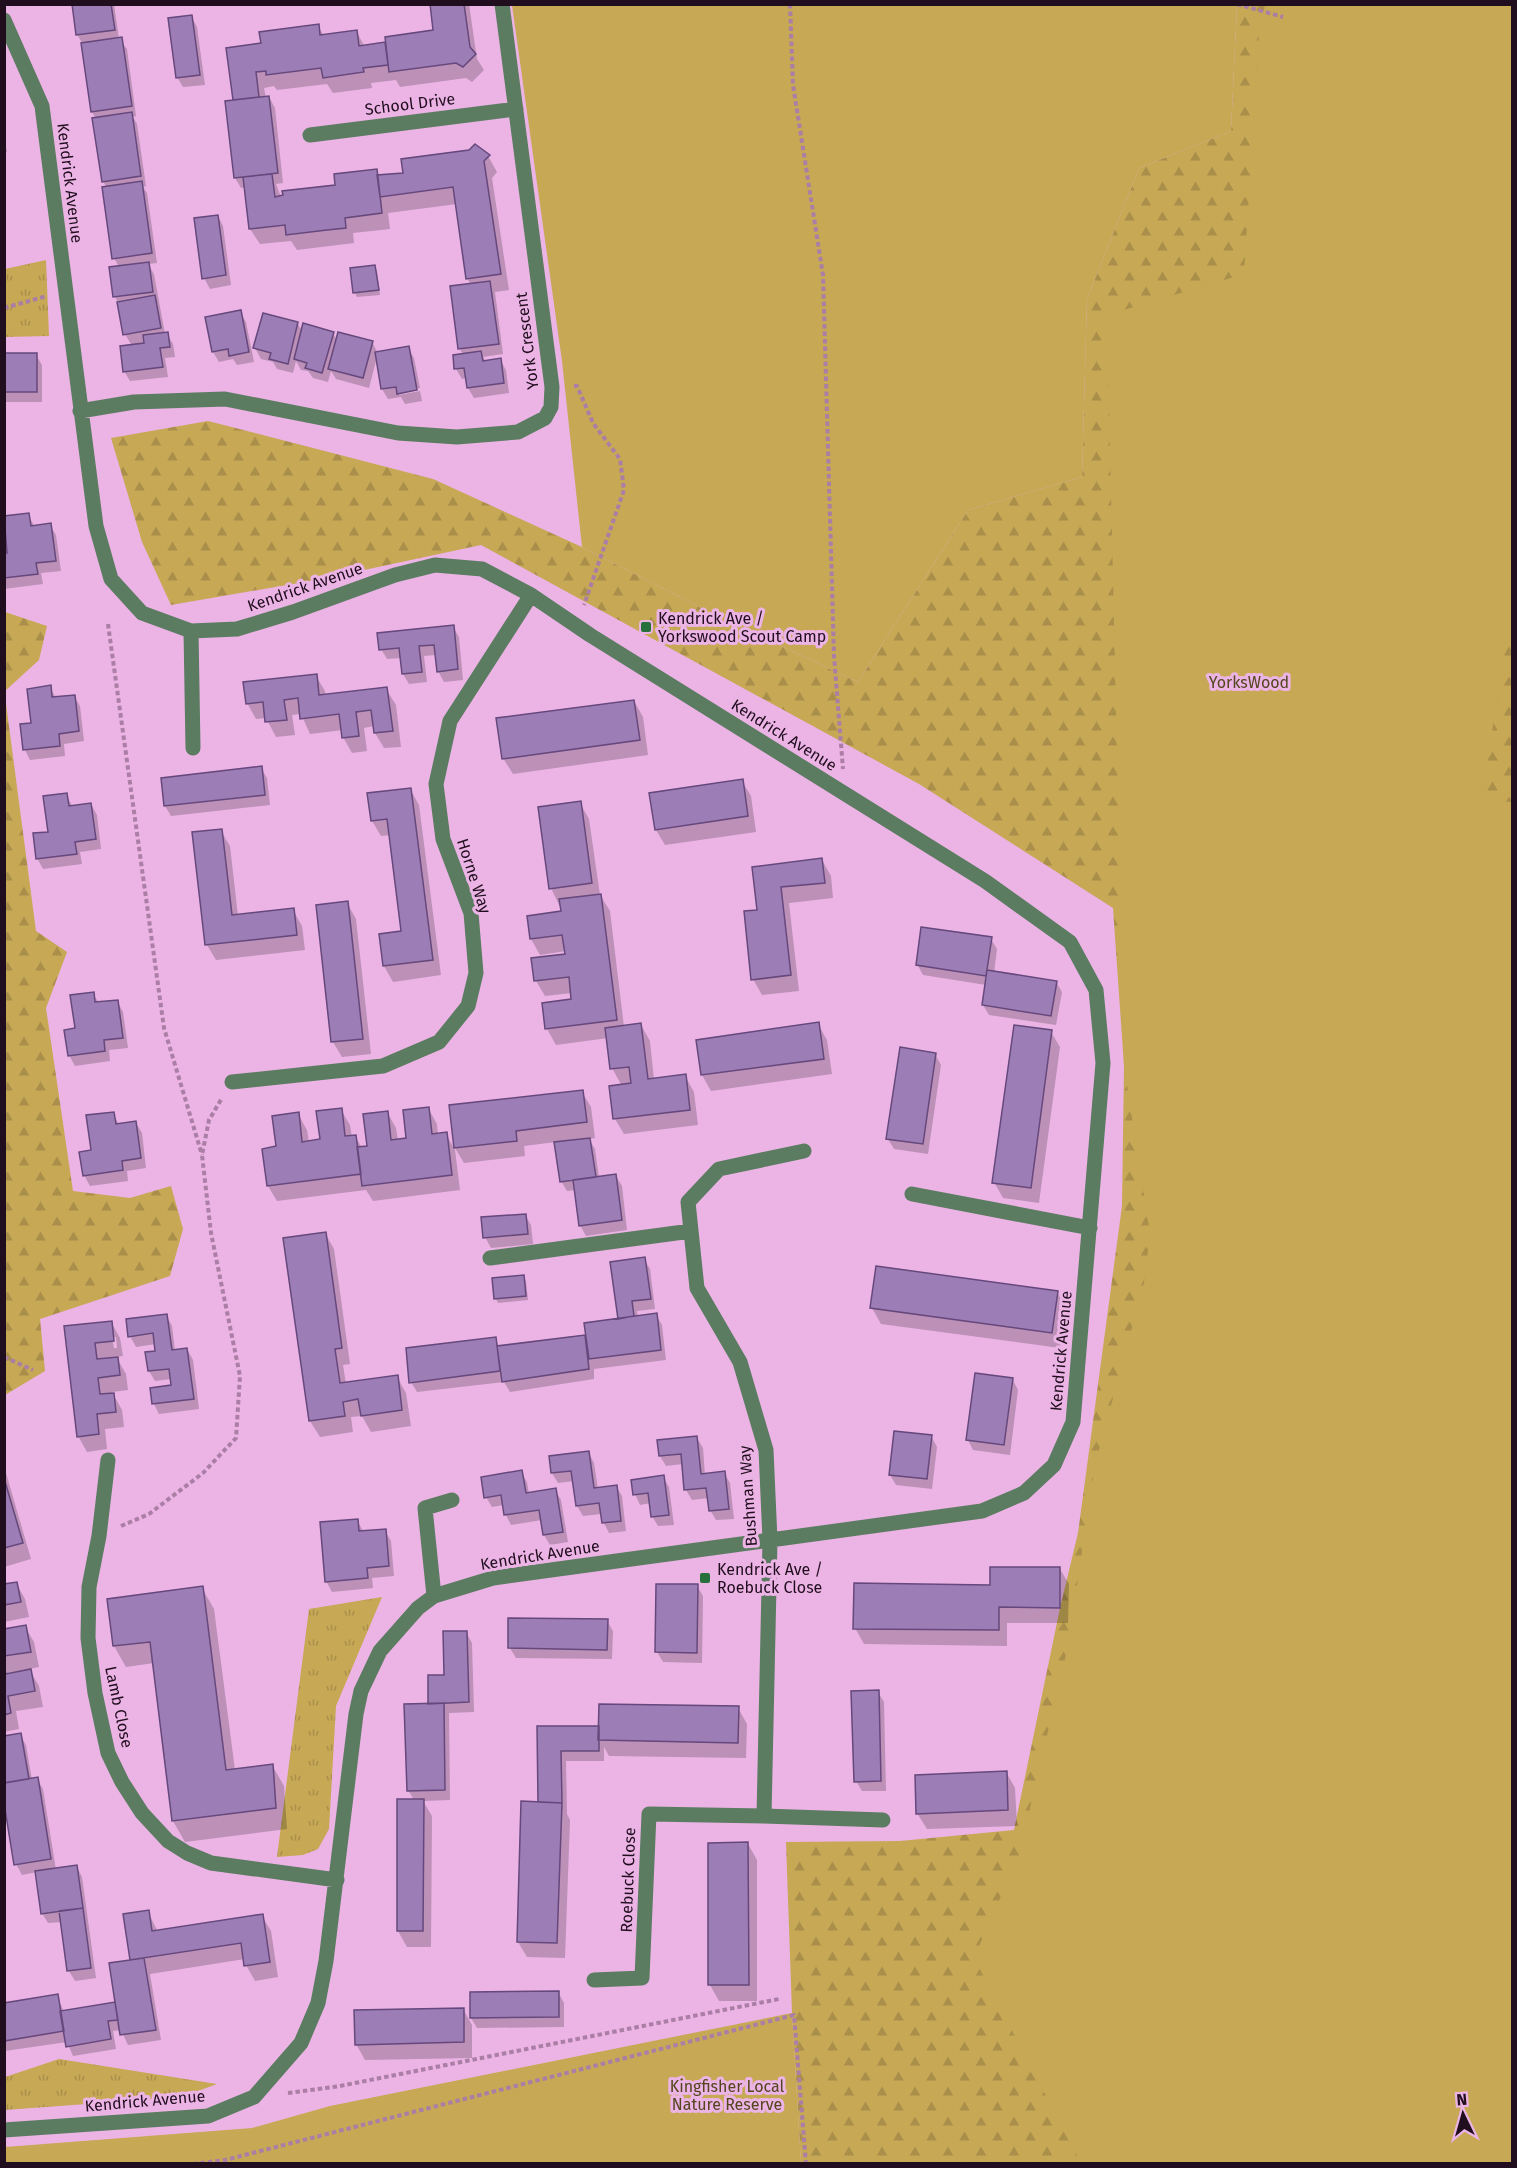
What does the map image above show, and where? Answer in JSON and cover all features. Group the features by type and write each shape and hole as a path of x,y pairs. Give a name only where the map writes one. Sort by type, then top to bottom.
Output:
{"street":[{"name":"York Crescent","path":"80,411 134,402 225,399 398,433 457,437 518,432 545,418 551,407 552,387 502,4"},
{"name":"Kendrick Avenue","path":"4,20 42,106 96,526 111,579 142,613 191,632 237,629 395,575 435,565 482,569 531,595 576,626 985,881 1070,942 1096,990 1103,1063 1073,1422 1054,1465 1024,1493 982,1511 493,1578 434,1596 418,1608 380,1651 361,1691 326,1961 318,2003 301,2043 254,2097 208,2116 4,2130"},
{"name":"School Drive","path":"310,135 516,109"},
{"name":"Horne Way","path":"232,1082 383,1066 439,1042 468,1006 476,973 471,913 443,839 436,784 450,721 531,595"},
{"path":"191,632 193,748"},
{"name":"Bushman Way","path":"764,1816 770,1540 766,1449 740,1362 697,1288 688,1202 719,1168 804,1151"},
{"path":"912,1194 1090,1228"},
{"path":"490,1258 691,1232"},
{"name":"Lamb Close","path":"108,1460 99,1536 89,1587 88,1638 95,1693 108,1753 122,1782 142,1813 168,1841 186,1853 211,1863 336,1880"},
{"path":"434,1596 425,1508 452,1500"},
{"name":"Roebuck Close","path":"594,1980 642,1978 649,1814 764,1816"},
{"path":"764,1816 883,1820"}],"path":[{"path":"790,4 793,85 823,275 834,656 845,794"},
{"path":"1238,4 1282,17"},
{"path":"4,308 65,290"},
{"path":"552,387 577,386 593,423 620,459 624,490 576,626"},
{"path":"99,1536 149,1514 203,1473 236,1438 240,1376 211,1233 202,1155 164,1028 108,624"},
{"path":"202,1155 208,1120 232,1082"},
{"path":"4,1357 33,1370"},
{"path":"254,2097 340,2086 778,1999"},
{"path":"193,2163 225,2160 794,2015 806,2163"}],"green space":[{"path":"512,5 1237,5 1231,131 1139,168 1087,299 1082,477 968,510 858,682 717,616 582,547 562,361"},
{"name":"YorksWood","path":"1237,5 1512,5 1512,2163 801,2163 792,2013 786,1842 900,1841 1014,1830 1078,1533 1122,1206 1124,1066 1113,908 919,784 481,545 322,579 171,605 142,542 111,438 208,421 433,479 582,547 717,616 858,682 968,510 1082,477 1087,299 1139,168 1231,131"},
{"name":"YorksWood","path":"1265,5 1512,5 1512,639 1507,639 1481,800 1512,802 1512,2163 1081,2163 974,1958 1019,1855 1068,1646 1095,1465 1144,1283 1150,1234 1124,1066 1107,315 1244,274 1259,32"},
{"path":"46,260 49,336 5,337 5,269"},
{"path":"5,612 47,626 39,660 5,691"},
{"path":"5,696 36,931 67,952 46,1008 73,1191 130,1198 171,1186 183,1229 170,1276 40,1319 45,1371 5,1395"},
{"path":"382,1597 336,1706 329,1829 318,1849 303,1855 277,1857 309,1609"},
{"name":"Kingfisher Local Nature Reserve","path":"792,2013 801,2163 5,2163 5,2147 252,2128 330,2106"},
{"path":"59,2059 217,2084 182,2097 5,2110 5,2077"}],"building":[{"path":"72,4 111,4 115,30 76,35"},
{"path":"430,4 464,4 470,47 476,54 463,67 456,63 389,72 385,37 433,30"},
{"path":"192,15 200,75 176,78 168,18"},
{"path":"319,24 320,35 357,30 359,46 385,42 388,65 363,68 364,72 323,78 321,68 266,75 266,71 256,72 259,97 233,100 226,48 261,43 259,32"},
{"path":"122,37 132,106 91,112 81,43"},
{"path":"269,96 278,173 234,178 225,101"},
{"path":"132,112 141,176 102,182 92,118"},
{"path":"475,144 490,155 484,161 501,274 466,279 453,187 380,197 377,175 403,173 401,159 469,150"},
{"path":"377,169 382,213 345,218 346,228 286,235 285,225 249,229 243,177 272,174 275,197 283,195 282,191 335,185 334,174"},
{"path":"142,181 152,253 112,259 102,187"},
{"path":"218,215 226,275 202,279 194,218"},
{"path":"149,262 153,292 113,297 109,267"},
{"path":"375,265 379,290 353,293 350,268"},
{"path":"490,281 499,344 458,349 450,286"},
{"path":"155,295 161,328 123,335 117,302"},
{"path":"241,310 249,352 229,356 228,349 212,352 205,317"},
{"path":"263,313 298,322 288,364 269,359 271,353 253,348"},
{"path":"303,323 334,332 322,373 305,368 307,363 294,359"},
{"path":"168,332 170,347 160,348 163,367 123,372 120,346 144,343 143,335"},
{"path":"338,332 373,341 363,378 328,369"},
{"path":"409,346 417,390 397,394 396,387 381,389 375,352"},
{"path":"481,351 483,361 501,358 504,383 467,388 464,368 454,369 453,355"},
{"path":"4,353 37,353 37,392 4,392"},
{"path":"29,513 31,526 51,523 56,561 36,563 38,574 4,578 4,553 7,553 4,516"},
{"path":"454,625 458,669 437,672 434,645 419,646 422,672 402,674 399,648 379,650 377,633"},
{"path":"317,674 319,695 387,687 393,731 374,733 371,710 356,712 359,736 342,738 339,714 300,719 298,698 284,700 287,720 265,722 263,702 246,704 243,682"},
{"path":"51,685 52,697 75,695 79,731 59,734 60,746 23,750 20,724 31,723 27,689"},
{"path":"634,700 640,740 502,759 496,718"},
{"path":"262,766 265,795 164,806 161,778"},
{"path":"743,779 748,816 655,830 649,793"},
{"path":"411,788 433,960 383,966 379,934 401,931 387,819 371,821 367,793"},
{"path":"67,793 69,806 91,803 96,839 75,842 77,854 36,859 33,833 48,832 43,796"},
{"path":"581,801 592,883 549,889 538,807"},
{"path":"222,829 232,915 294,908 297,935 205,945 192,832"},
{"path":"822,858 825,883 781,887 791,975 751,980 744,911 757,910 752,867"},
{"path":"601,894 617,1020 545,1029 542,1003 571,999 569,977 534,981 531,958 565,954 562,935 530,939 527,916 561,911 559,899"},
{"path":"348,901 363,1039 331,1042 316,905"},
{"path":"921,927 992,937 986,976 916,965"},
{"path":"987,970 1057,981 1051,1016 982,1005"},
{"path":"94,992 95,1002 118,1000 123,1038 104,1040 105,1051 68,1056 64,1030 75,1028 70,995"},
{"path":"819,1022 824,1059 701,1075 696,1040"},
{"path":"641,1023 648,1079 686,1074 690,1110 613,1119 609,1086 631,1083 629,1067 610,1069 605,1028"},
{"path":"1014,1025 1052,1030 1031,1188 992,1183"},
{"path":"900,1047 936,1053 923,1144 886,1139"},
{"path":"583,1090 587,1122 516,1131 517,1141 454,1148 449,1105"},
{"path":"429,1107 432,1134 447,1132 452,1175 362,1186 357,1147 367,1146 363,1114 388,1111 391,1140 406,1138 403,1110"},
{"path":"342,1108 345,1136 356,1135 361,1174 267,1186 262,1149 276,1146 272,1116 299,1112 302,1142 320,1139 316,1111"},
{"path":"114,1112 116,1124 136,1121 141,1158 122,1161 123,1170 83,1176 79,1152 91,1150 86,1115"},
{"path":"590,1138 596,1177 560,1182 554,1142"},
{"path":"616,1174 622,1220 579,1226 573,1180"},
{"path":"526,1214 528,1234 483,1238 481,1217"},
{"path":"326,1232 342,1348 335,1349 340,1383 398,1375 402,1410 361,1416 358,1399 343,1402 345,1416 309,1421 283,1238"},
{"path":"645,1257 651,1299 632,1301 634,1316 618,1319 610,1262"},
{"path":"876,1266 1058,1291 1052,1333 870,1308"},
{"path":"524,1275 526,1296 494,1299 492,1278"},
{"path":"657,1313 661,1350 589,1359 584,1323"},
{"path":"167,1314 172,1350 187,1348 194,1399 152,1404 150,1388 171,1385 169,1369 148,1371 145,1352 155,1351 153,1333 128,1337 126,1319"},
{"path":"112,1321 114,1341 95,1343 97,1359 118,1357 120,1375 98,1378 100,1394 114,1393 116,1412 97,1414 99,1434 77,1437 64,1326"},
{"path":"585,1335 589,1369 502,1382 497,1346"},
{"path":"496,1337 500,1371 409,1383 406,1348"},
{"path":"975,1373 1013,1378 1004,1445 966,1440"},
{"path":"894,1431 932,1435 927,1479 889,1475"},
{"path":"697,1436 701,1474 725,1471 729,1509 709,1511 706,1488 684,1490 681,1454 659,1456 657,1440"},
{"path":"589,1451 594,1488 617,1485 621,1521 602,1523 599,1503 576,1506 571,1471 551,1473 549,1456"},
{"path":"522,1470 526,1493 556,1488 563,1532 543,1535 539,1510 504,1515 501,1495 484,1498 481,1477"},
{"path":"664,1475 669,1515 651,1517 648,1493 633,1495 631,1480"},
{"path":"4,1478 23,1543 4,1548"},
{"path":"358,1519 359,1531 386,1529 389,1566 367,1568 368,1578 325,1582 320,1522"},
{"path":"990,1567 1060,1567 1060,1608 999,1607 999,1630 853,1629 854,1583 990,1585"},
{"path":"17,1582 21,1602 4,1605 4,1584"},
{"path":"656,1584 698,1584 697,1653 655,1652"},
{"path":"203,1586 226,1770 273,1764 276,1808 172,1821 150,1642 113,1646 107,1599"},
{"path":"508,1618 608,1619 607,1650 508,1648"},
{"path":"26,1625 31,1652 4,1656 4,1629"},
{"path":"443,1631 467,1631 469,1702 428,1704 428,1675 444,1675"},
{"path":"4,1667 6,1674 31,1669 35,1691 8,1696 11,1713 4,1715"},
{"path":"879,1690 881,1781 854,1782 851,1691"},
{"path":"444,1703 445,1790 407,1791 404,1704"},
{"path":"599,1704 739,1706 738,1743 598,1740"},
{"path":"537,1726 599,1726 599,1751 561,1751 562,1803 538,1802"},
{"path":"21,1733 29,1779 4,1783 4,1736"},
{"path":"1007,1771 1008,1810 916,1814 915,1775"},
{"path":"38,1777 51,1859 14,1865 4,1803 4,1783"},
{"path":"397,1799 424,1799 423,1931 397,1931"},
{"path":"521,1801 562,1803 557,1943 517,1942"},
{"path":"748,1842 749,1985 708,1985 708,1843"},
{"path":"77,1865 83,1908 41,1914 35,1871"},
{"path":"83,1908 91,1968 67,1971 59,1911"},
{"path":"149,1910 152,1931 263,1914 270,1962 244,1966 241,1943 130,1960 123,1914"},
{"path":"144,1958 156,2030 120,2035 109,1963"},
{"path":"559,1991 559,2017 470,2018 470,1992"},
{"path":"58,1994 64,2031 4,2041 4,2003"},
{"path":"115,2002 118,2020 108,2021 111,2039 66,2047 60,2011"},
{"path":"464,2008 464,2042 355,2045 354,2010"}],"place":[{"name":"Kendrick Ave / Yorkswood Scout Camp","path":"646,627"},
{"name":"Kendrick Ave / Roebuck Close","path":"705,1578"}]}
